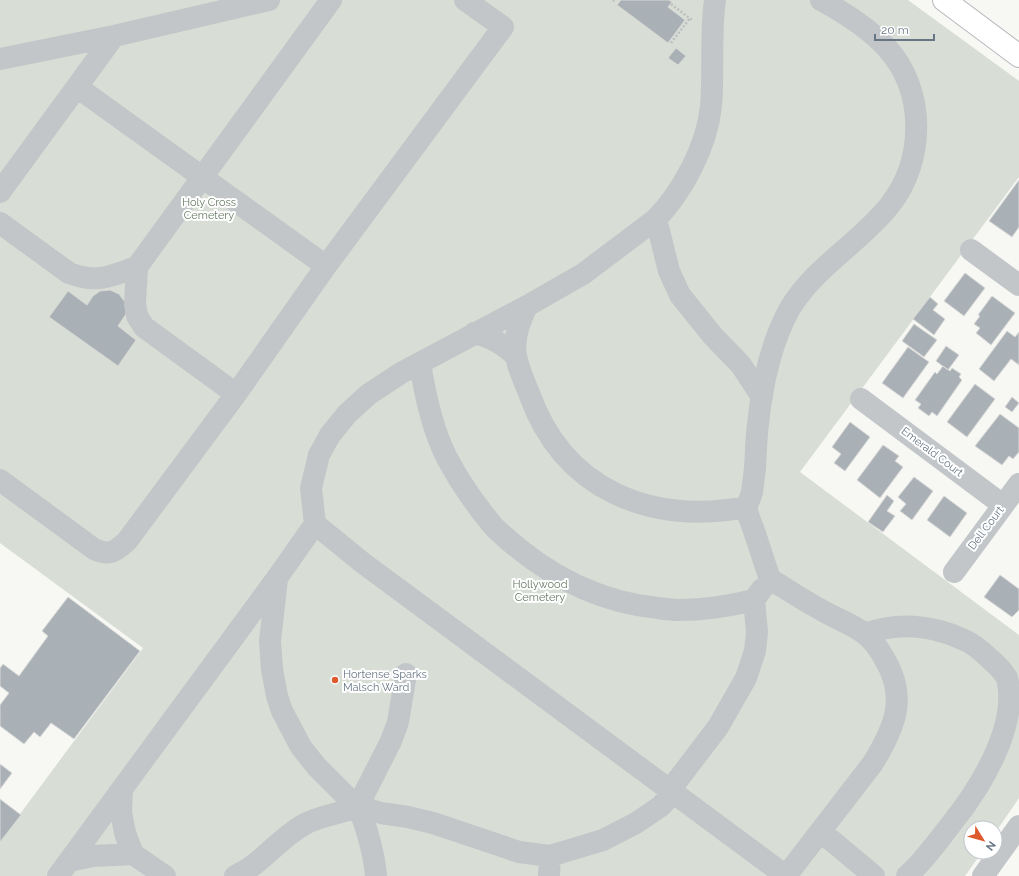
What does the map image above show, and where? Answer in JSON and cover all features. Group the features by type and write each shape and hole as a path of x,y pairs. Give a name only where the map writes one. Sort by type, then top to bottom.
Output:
{"main road":[{"path":"944,0 1019,56"}],"street":[{"path":"0,59 114,36 269,0"},
{"path":"236,394 144,327 137,316 135,304 137,266 331,0"},
{"path":"0,480 94,549 102,553 118,549 127,541 236,394 326,266 502,27 465,0"},
{"path":"64,869 277,578 314,524 311,488 319,455 330,435 347,414 369,394 401,373 584,274 661,214 687,174 701,148 705,135 710,107 712,82 712,30 715,0"},
{"path":"314,524 363,563 786,876 873,763 885,744 892,729 896,713 897,697 890,668 880,651 865,634 770,579 747,507 752,493 758,423 771,350 790,310 803,289 821,269 861,234 890,204 906,176 913,156 916,136 916,116 913,97 897,60 876,36 821,0"},
{"path":"0,192 114,36"},
{"path":"77,87 326,266"},
{"path":"656,219 669,271 680,295 713,336 732,354 745,370 762,398"},
{"path":"0,223 69,273 81,278 101,278 137,266"},
{"path":"971,250 1019,285"},
{"path":"527,306 521,318 515,343 516,356 531,399 548,433 560,451 576,467 595,483 616,494 639,503 664,509 686,512 726,511 747,507"},
{"path":"474,333 499,342 516,356"},
{"path":"732,354 747,359 762,356 771,350"},
{"path":"420,363 424,388 436,432 460,483 494,527 533,560 579,586 605,597 636,606 678,610 716,607 754,600 770,579"},
{"name":"Emerald Court","path":"861,399 1003,505"},
{"name":"Dell Court","path":"954,572 1019,484"},
{"path":"277,578 270,641 272,669 277,696 282,710 301,747 317,766 346,796 358,806 381,814 408,817 433,823 519,852 549,866 630,827 661,806 667,799 670,790 718,727 746,678 756,651 757,632 754,600"},
{"path":"865,634 879,629 903,626 925,627 941,630 973,645 999,667 1007,679 1012,693 1014,709 1011,727 995,765 981,786 921,861 907,876"},
{"path":"235,876 253,865 305,824 325,816 345,812 358,806 392,741 398,722 406,674"},
{"path":"122,789 121,812 133,854 165,876"},
{"path":"358,806 368,832 375,860 376,876"},
{"path":"983,876 1019,826"},
{"path":"819,834 831,840 874,876"},
{"path":"64,869 93,856 133,854"}],"path":[{"path":"671,4 695,22"},
{"path":"671,43 690,18"}],"green space":[{"name":"Hollywood Cemetery","path":"0,0 908,0 1019,81 1019,177 800,472 1019,635 1019,798 1003,821 1003,820 963,820 963,860 976,860 965,876 0,876 0,841 143,648 0,543"}],"building":[{"path":"621,0 669,0 672,2 668,7 685,20 668,43 617,5"},
{"path":"676,48 686,56 678,65 668,58"},
{"path":"1019,180 1019,227 1012,237 989,221"},
{"path":"965,273 985,288 964,316 944,301"},
{"path":"110,290 119,294 125,302 126,314 118,326 136,340 118,366 49,317 68,291 87,305 93,296 100,291"},
{"path":"992,296 1015,313 991,345 976,333 980,328 974,324 980,316 978,315"},
{"path":"930,297 938,304 933,310 945,319 934,335 913,319"},
{"path":"914,324 937,340 924,357 902,341"},
{"path":"1007,331 1015,337 1019,332 1019,365 1011,359 994,381 979,369"},
{"path":"946,346 959,355 948,370 936,361"},
{"path":"908,347 929,362 903,398 882,383"},
{"path":"943,366 950,371 952,368 961,374 959,377 962,380 937,416 932,412 929,416 918,408 921,404 915,400 935,372 937,374"},
{"path":"975,384 995,399 967,437 947,422"},
{"path":"1012,397 1019,403 1012,412 1005,407"},
{"path":"1000,414 1019,428 1019,452 1013,459 1009,456 1002,465 975,446"},
{"path":"850,422 870,437 845,471 834,463 841,454 832,447"},
{"path":"883,445 899,456 895,461 903,467 880,498 857,480"},
{"path":"914,477 933,491 912,520 900,511 906,504 898,497"},
{"path":"887,495 894,501 887,511 895,516 883,532 868,522"},
{"path":"944,496 967,513 950,537 927,520"},
{"path":"1000,575 1019,589 1019,610 1012,617 984,597"},
{"path":"68,597 140,651 74,739 51,723 40,737 34,732 24,744 0,726 0,705 9,693 0,686 0,668 3,664 19,676 48,636 42,631"},
{"path":"0,764 12,773 0,789"},
{"path":"0,799 21,815 0,842"}],"place":[{"name":"Hortense Sparks Malsch Ward","path":"335,680"}],"park label":[{"name":"Holy Cross Cemetery","path":"209,208"}]}
